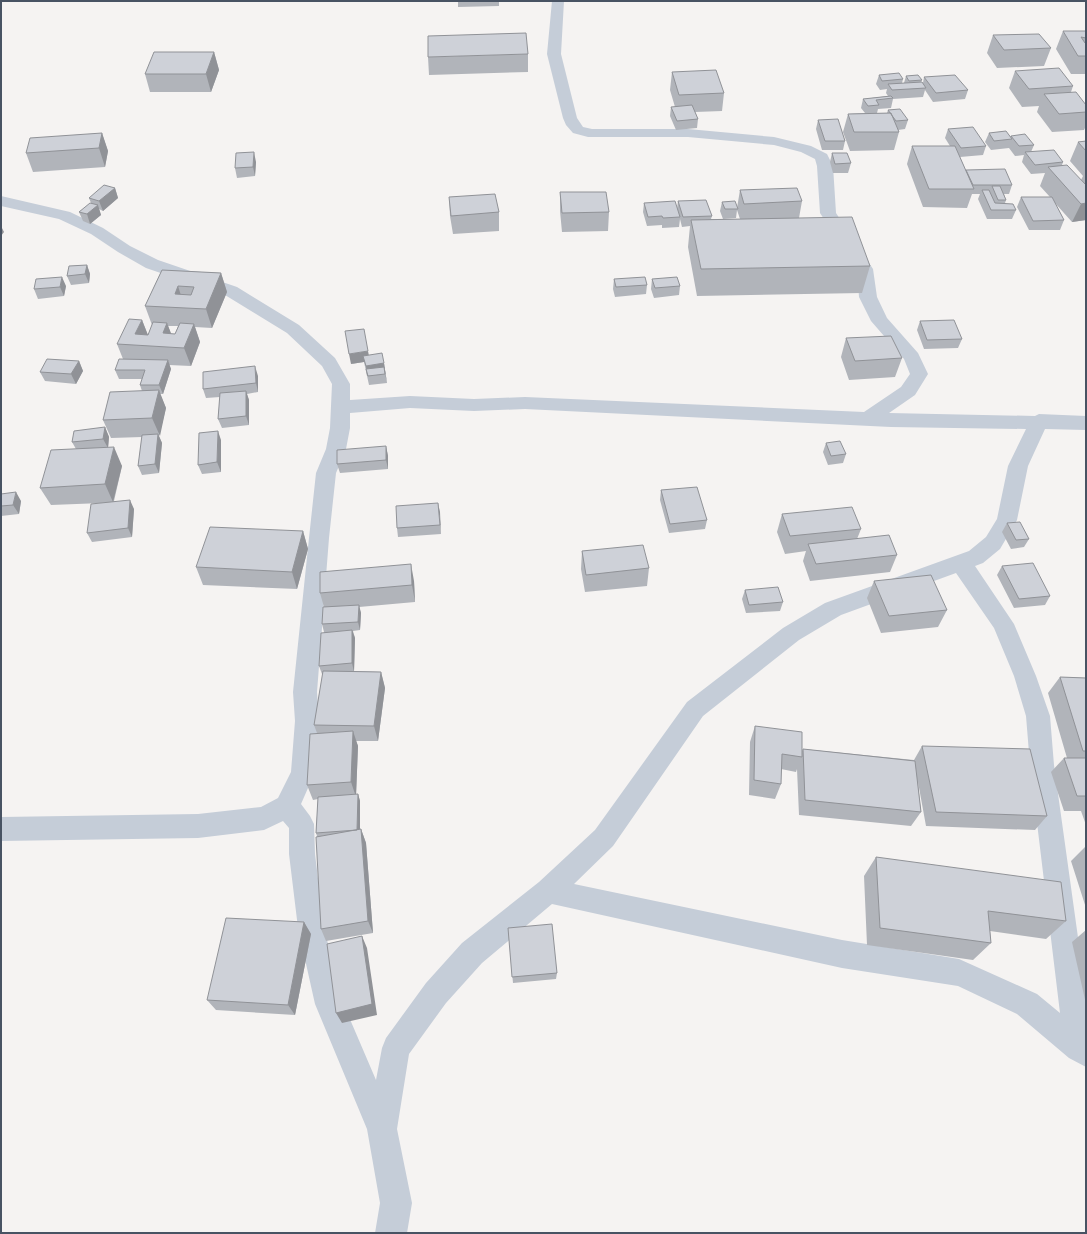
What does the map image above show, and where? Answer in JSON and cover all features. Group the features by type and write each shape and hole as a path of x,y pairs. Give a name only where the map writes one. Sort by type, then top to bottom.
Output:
{"street":[{"path":"558,1 554,54 570,118 573,126 578,130 592,133 688,133 774,142 806,149 822,157 825,166 828,213 865,268 868,298 880,321 912,357 918,374 908,391 867,419"},
{"path":"1,201 64,215 81,222 124,249 152,264 231,291 293,329 329,362 341,384 340,428 336,449 326,473 305,692 307,721 303,772 287,806 264,818 198,826 1,829"},
{"path":"340,407 410,402 474,405 525,403 867,419 1086,423"},
{"path":"382,1129 396,1048 436,993 472,953 548,891 604,838 695,709 791,634 833,609 976,557 993,543 1007,520 1018,466 1039,421"},
{"path":"961,563 1003,624 1026,676 1038,716 1042,766 1083,1051"},
{"path":"287,806 301,824 302,854 311,928 329,1004 382,1129 396,1203 391,1233"},
{"path":"548,891 842,954 960,973 1027,1004 1083,1051"}],"building":[{"path":"1063,31 1086,31 1086,38 1081,37 1086,44 1086,56 1078,56"},
{"path":"526,33 528,54 428,57 428,36"},
{"path":"1039,34 1051,48 1004,50 993,35"},
{"path":"154,52 214,52 206,74 145,74"},
{"path":"1059,68 1073,86 1029,89 1015,71"},
{"path":"716,70 724,93 679,95 672,72"},
{"path":"899,73 903,79 882,81 879,75"},
{"path":"918,75 922,80 909,81 906,76"},
{"path":"955,75 968,90 936,93 924,77"},
{"path":"922,82 926,88 892,90 888,84"},
{"path":"1076,92 1086,105 1086,112 1059,114 1044,94"},
{"path":"891,96 893,98 876,100 879,105 868,106 863,99"},
{"path":"692,105 698,119 677,121 671,107"},
{"path":"900,109 908,120 896,121 888,110"},
{"path":"891,113 899,132 854,132 848,114"},
{"path":"838,119 845,141 825,141 818,120"},
{"path":"973,127 986,146 961,148 948,129"},
{"path":"1006,131 1012,139 994,141 989,133"},
{"path":"102,133 99,148 26,153 30,138"},
{"path":"1025,134 1034,145 1019,146 1011,136"},
{"path":"1086,141 1086,151 1078,142"},
{"path":"912,146 955,146 974,189 929,189"},
{"path":"1054,150 1063,162 1035,165 1025,152"},
{"path":"254,152 253,167 235,168 236,153"},
{"path":"832,153 847,153 851,163 835,164"},
{"path":"1067,165 1086,185 1086,203 1081,204 1048,167"},
{"path":"1005,169 1012,185 973,185 966,170"},
{"path":"104,185 115,188 99,201 89,198"},
{"path":"992,186 1000,186 1006,200 998,200"},
{"path":"797,188 802,201 744,204 740,190"},
{"path":"982,190 989,190 995,203 1013,204 1016,210 991,210"},
{"path":"560,192 606,192 609,212 562,213"},
{"path":"495,194 499,212 451,216 449,197"},
{"path":"1021,197 1052,197 1064,220 1033,221"},
{"path":"706,200 712,216 683,217 678,201"},
{"path":"675,201 680,217 648,217 644,203"},
{"path":"735,201 738,209 725,209 722,202"},
{"path":"90,203 98,205 87,214 79,212"},
{"path":"852,217 870,266 701,269 691,220"},
{"path":"87,265 85,274 67,276 69,266"},
{"path":"162,270 221,273 206,309 145,306","holes":["178,286 194,287 191,295 175,294"]},
{"path":"62,277 60,287 34,289 36,279"},
{"path":"645,277 647,285 616,287 614,279"},
{"path":"677,277 680,286 655,288 652,279"},
{"path":"129,319 142,320 135,334 148,335 153,322 167,323 163,333 175,334 180,323 194,324 184,348 117,344"},
{"path":"954,320 962,339 927,340 920,321"},
{"path":"364,329 368,351 349,354 345,331"},
{"path":"891,336 902,358 855,361 846,338"},
{"path":"382,353 384,363 366,366 363,356"},
{"path":"47,359 79,361 71,374 40,372"},
{"path":"119,359 168,360 159,385 140,385 145,370 115,370"},
{"path":"255,366 256,383 203,389 203,372"},
{"path":"384,367 385,374 368,376 366,369"},
{"path":"159,390 152,418 103,420 110,392"},
{"path":"246,391 246,416 218,419 220,393"},
{"path":"105,427 103,439 72,442 74,431"},
{"path":"218,431 217,462 198,465 199,433"},
{"path":"158,434 155,464 138,466 142,435"},
{"path":"840,441 846,454 831,456 826,443"},
{"path":"386,446 386,460 337,464 337,450"},
{"path":"114,447 105,484 40,488 51,450"},
{"path":"697,487 707,520 670,524 661,490"},
{"path":"16,492 13,505 1,506 1,494"},
{"path":"130,500 128,528 87,533 91,504"},
{"path":"438,503 440,525 397,528 396,506"},
{"path":"852,507 861,529 790,536 782,514"},
{"path":"1020,522 1029,539 1016,540 1007,523"},
{"path":"210,527 303,531 292,572 196,567"},
{"path":"889,535 897,555 816,564 808,544"},
{"path":"643,545 649,568 586,575 582,551"},
{"path":"1033,563 1050,596 1019,599 1002,566"},
{"path":"411,564 412,585 320,593 320,572"},
{"path":"931,575 947,610 889,616 874,581"},
{"path":"778,587 783,602 749,605 745,590"},
{"path":"359,605 358,622 322,624 323,607"},
{"path":"352,630 352,663 319,666 321,633"},
{"path":"323,671 381,672 374,726 314,725"},
{"path":"1060,677 1086,678 1086,751 1083,751"},
{"path":"755,726 802,732 802,757 782,754 781,784 754,780"},
{"path":"353,731 351,782 307,785 310,734"},
{"path":"922,746 1030,749 1047,816 936,812"},
{"path":"803,749 915,761 921,812 805,800"},
{"path":"1064,758 1086,758 1086,796 1077,796"},
{"path":"358,794 357,830 316,833 318,797"},
{"path":"361,829 368,921 321,929 316,837"},
{"path":"876,857 1061,882 1066,921 988,911 991,943 880,928"},
{"path":"226,918 304,922 288,1005 207,1000"},
{"path":"552,924 557,973 512,977 508,928"},
{"path":"362,936 372,1004 336,1013 327,944"}]}
